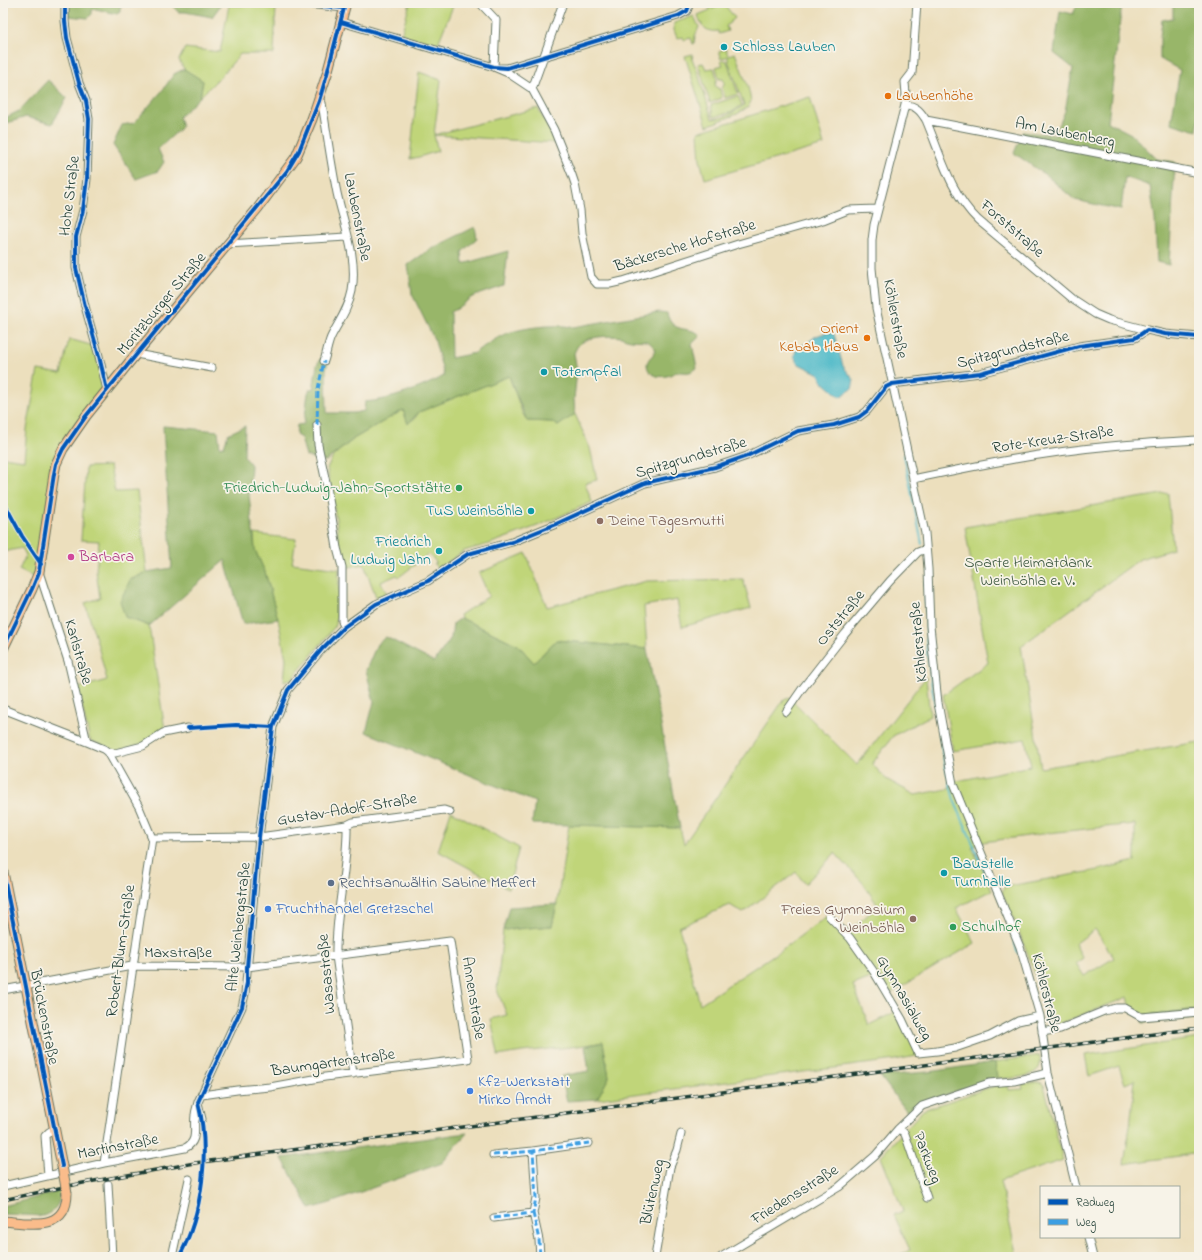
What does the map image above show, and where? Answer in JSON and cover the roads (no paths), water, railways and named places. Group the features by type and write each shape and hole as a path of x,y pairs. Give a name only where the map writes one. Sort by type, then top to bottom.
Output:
{"main road":[{"name":"Moritzburger Straße","path":"3,649 32,590 39,572 56,464 66,444 107,390 287,171 296,157 319,101 328,74 345,5"},
{"name":"Brückenstraße","path":"3,872 67,1193 64,1210 57,1218 49,1222 34,1224 3,1221"}],"street":[{"name":"Hohe Straße","path":"65,3 64,21 79,83 86,101 89,119 87,179 83,210 76,237 76,268 84,306 100,356 107,390"},
{"path":"297,3 345,5"},
{"path":"480,3 496,20 494,67 507,68 678,16 688,11 690,3"},
{"path":"532,89 563,3"},
{"name":"Köhlerstraße","path":"917,3 913,69 911,76 905,82 906,94 904,105 877,209 872,240 874,297 925,533 930,626 937,695 953,784 1020,947 1040,1016 1048,1073 1076,1186"},
{"name":"Bäckersche Hofstraße","path":"341,22 494,67 508,73 532,89 554,130 572,175 591,278 597,284 610,284 623,281 738,244 823,220 848,210 877,209"},
{"name":"Laubenstraße","path":"319,101 322,103 336,185 353,260 353,288 351,299 332,336 324,361"},
{"name":"Forststraße","path":"904,105 917,108 926,120 950,181 957,195 973,214 1083,307 1109,320 1147,330"},
{"name":"Am Laubenberg","path":"926,120 1199,173"},
{"path":"227,244 347,237"},
{"path":"1147,330 1165,334 1199,337"},
{"name":"Spitzgrundstraße","path":"273,728 288,690 322,649 344,627 376,604 428,580 468,554 512,542 556,524 641,484 721,465 748,456 798,431 834,425 860,417 867,411 886,387 892,384 980,374 1079,346 1135,338 1147,330"},
{"path":"136,354 212,368"},
{"path":"317,425 318,445 326,481 337,548 342,567 342,621 344,627"},
{"name":"Rote-Kreuz-Straße","path":"914,479 981,465 1056,453 1110,446 1198,440"},
{"name":"Oststraße","path":"786,712 802,688 890,581 918,552 926,549"},
{"name":"Karlstraße","path":"39,572 68,661 87,742"},
{"path":"3,709 87,742 108,752 139,807 152,838"},
{"path":"108,752 115,753 134,749 143,746 163,733 188,728"},
{"name":"Alte Weinbergstraße","path":"191,1145 194,1140 195,1114 198,1102 242,1007 247,983 247,967 260,837 273,728"},
{"name":"Gustav-Adolf-Straße","path":"152,838 260,837 435,811 444,810 450,812"},
{"name":"Wasastraße","path":"347,825 342,890 336,936 336,956 353,1074"},
{"name":"Robert-Blum-Straße","path":"104,1163 152,838"},
{"name":"Gymnasialweg","path":"829,916 850,938 874,972 900,1016 918,1053 955,1048 990,1036 1018,1021 1040,1016"},
{"name":"Maxstraße","path":"3,990 132,966 247,967 450,941"},
{"name":"Annenstraße","path":"450,941 468,1059"},
{"path":"1042,1032 1060,1029 1104,1011 1116,1008 1125,1008 1141,1017 1199,1012"},
{"name":"Baumgartenstraße","path":"202,1095 270,1087 325,1077 468,1059"},
{"name":"Friedensstraße","path":"721,1257 839,1187 875,1156 898,1129 922,1106 989,1083 1014,1081 1048,1073"},
{"path":"198,1102 202,1119"},
{"path":"48,1176 45,1136 54,1129"},
{"name":"Parkweg","path":"898,1129 905,1134 927,1198"},
{"name":"Blütenweg","path":"655,1257 670,1167 677,1150 681,1134"},
{"path":"493,1155 589,1143"},
{"name":"Martinstraße","path":"3,1186 104,1163 185,1148 191,1145"},
{"path":"533,1151 536,1198 533,1213 539,1240 540,1257"},
{"path":"172,1257 189,1179"},
{"path":"108,1184 112,1257"},
{"path":"494,1218 533,1213"},
{"path":"1088,1238 1093,1257"}],"water":[{"path":"828,332 834,334 843,366 854,380 852,389 840,397 822,381 819,374 797,363 794,356 797,348 816,336"}],"waterway":[{"path":"904,455 922,544"},
{"path":"925,582 927,652 943,757 954,800 987,876"},
{"path":"1014,941 1018,953"}],"railway":[{"path":"3,1200 83,1183 195,1163 1199,1028"}],"place":[{"name":"Schloss Lauben","path":"724,47"},
{"name":"Laubenhöhe","path":"888,96"},
{"name":"Orient Kebab Haus","path":"867,338"},
{"name":"Totempfal","path":"544,372"},
{"name":"Friedrich-Ludwig-Jahn-Sportstätte","path":"459,488"},
{"name":"TuS Weinböhla","path":"531,511"},
{"name":"Deine Tagesmutti","path":"600,521"},
{"name":"Friedrich Ludwig Jahn","path":"439,551"},
{"name":"Barbara","path":"71,557"},
{"name":"Baustelle Turnhalle","path":"944,873"},
{"name":"Rechtsanwältin Sabine Meffert","path":"331,883"},
{"name":"Fruchthandel Gretzschel","path":"268,909"},
{"name":"Freies Gymnasium Weinböhla","path":"913,919"},
{"name":"Schulhof","path":"953,927"},
{"name":"Kfz-Werkstatt Mirko Arndt","path":"470,1091"}],"park label":[{"name":"Sparte Heimatdank Weinböhla e. V.","path":"1028,572"}]}
